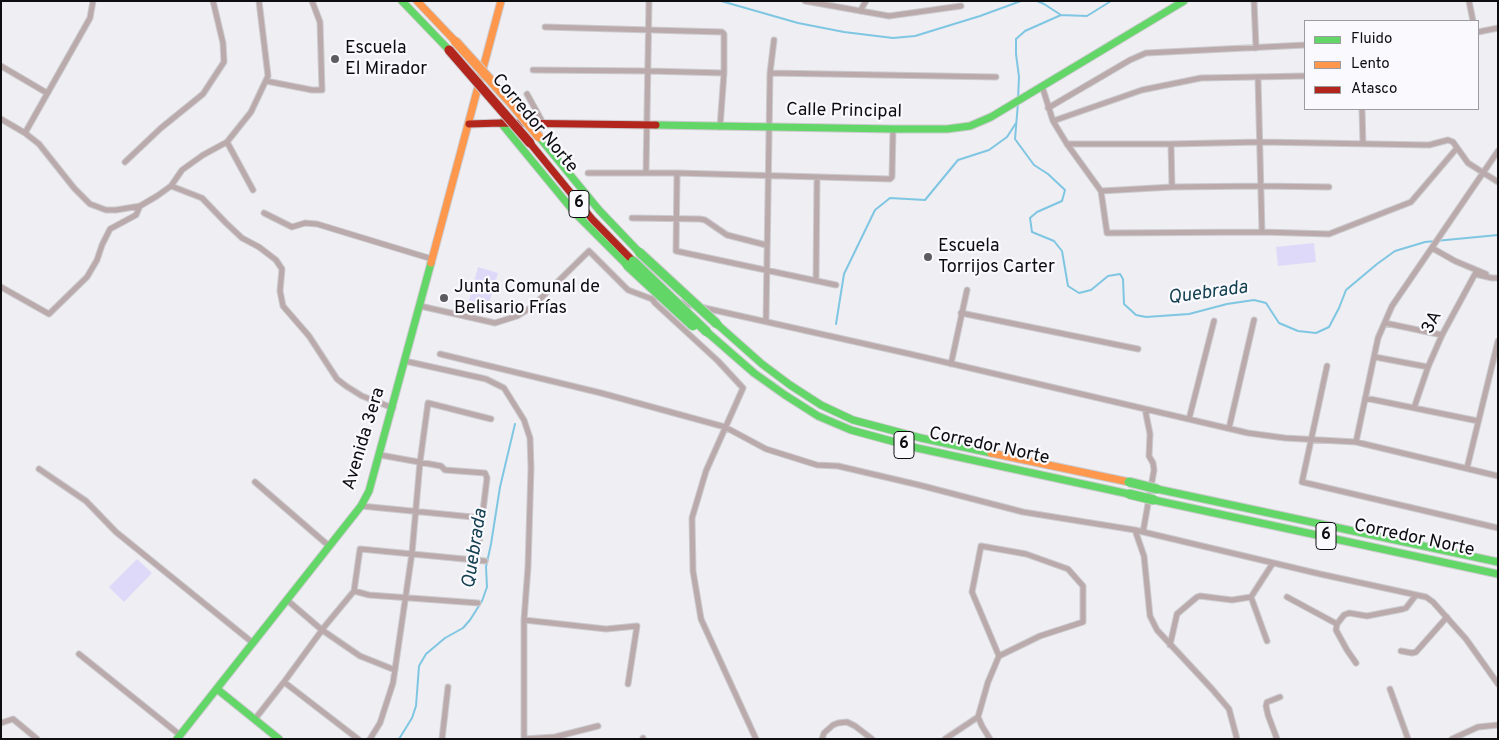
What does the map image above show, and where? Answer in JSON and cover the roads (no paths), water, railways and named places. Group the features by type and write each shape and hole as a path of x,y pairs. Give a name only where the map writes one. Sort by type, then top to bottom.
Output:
{"main road":[{"name":"Corredor Norte","path":"402,1 498,105 630,263 705,333 754,373 784,395 818,416 852,430 917,448 1498,574"},
{"name":"Corredor Norte","path":"417,1 512,104 599,210 640,252 762,364 821,405 853,420 921,438 1498,562"},
{"name":"Avenida 3era","path":"179,737 361,506 369,491 393,408 501,1"},
{"name":"Calle Principal","path":"469,124 893,129 947,129 970,126 991,117 1015,103 1184,1"},
{"path":"500,123 575,212 630,263"},
{"path":"217,688 279,739"}],"street":[{"path":"25,133 90,18 92,1"},
{"path":"124,162 161,128 203,94 224,62 213,1"},
{"path":"1,118 39,144 74,188 90,204 106,210 140,206 171,186 182,170 203,155 227,142 251,112 268,76 259,1"},
{"path":"266,81 312,90 322,90 320,22 312,1"},
{"path":"646,173 649,1"},
{"path":"805,1 860,12 895,16 961,6"},
{"path":"860,12 866,1"},
{"path":"937,1 942,8"},
{"path":"1254,1 1256,48"},
{"path":"1469,1 1473,20"},
{"path":"545,27 722,32 724,34 724,73 720,126"},
{"path":"1479,32 1498,28"},
{"path":"766,321 770,73 774,40"},
{"path":"1048,108 1146,52 1304,45"},
{"path":"1,66 47,93"},
{"path":"533,70 724,73"},
{"path":"770,73 996,77"},
{"path":"1053,121 1142,90 1201,78 1304,76"},
{"path":"1258,78 1262,232"},
{"path":"1042,86 1053,121 1101,191 1106,233 1262,232 1329,234 1411,202 1457,148"},
{"path":"527,94 543,124"},
{"path":"1362,110 1364,144"},
{"path":"588,173 892,178 893,129"},
{"path":"1067,144 1260,142 1429,145 1448,140 1453,142 1468,162 1498,182"},
{"path":"227,142 253,190"},
{"path":"1171,144 1172,187"},
{"path":"1356,442 1378,338 1392,306 1498,151"},
{"path":"677,173 676,251 836,285"},
{"path":"816,281 817,177"},
{"path":"171,186 202,198 242,238 259,247 276,260 282,270 280,291 283,306 309,336 338,379 362,396 393,408"},
{"path":"1101,191 1172,187 1329,187"},
{"path":"1,288 49,314 87,277 97,260 110,229 136,215 140,206"},
{"path":"264,213 292,227 305,223 317,224 432,259"},
{"path":"632,218 705,220 726,235 766,245"},
{"path":"1433,247 1455,261 1497,278"},
{"path":"420,306 495,323 517,316 532,307 588,251 628,290 652,299 718,361 743,388 706,471 692,518 693,571 701,619 756,739"},
{"name":"3A","path":"1414,408 1428,366 1442,335 1475,274 1497,278"},
{"path":"951,364 967,290"},
{"path":"652,299 654,297 766,321 1230,428 1285,438 1356,442 1498,476"},
{"path":"961,313 1138,349"},
{"path":"1230,428 1254,320"},
{"path":"1189,419 1214,321"},
{"path":"1385,323 1442,335"},
{"path":"1467,468 1498,341"},
{"path":"440,354 601,393 725,427 766,450 817,465 838,466 1023,512 1135,530 1426,597 1433,602 1466,639 1498,684"},
{"path":"1374,356 1428,366"},
{"path":"405,361 486,379 504,388 524,420 530,438 531,468 528,567 524,620 524,739 555,736 598,726"},
{"path":"1327,366 1302,482 1498,528"},
{"path":"1365,398 1478,421"},
{"path":"370,739 380,723 393,683 412,553 420,462 428,403 491,419"},
{"path":"1143,532 1154,470 1149,456 1150,434 1146,409"},
{"path":"380,455 441,466 445,470 485,473 487,478 478,560"},
{"path":"39,469 86,501 116,532 253,643"},
{"path":"255,482 330,546"},
{"path":"361,506 483,518"},
{"path":"1135,530 1144,556 1150,616 1157,630 1229,709 1237,739"},
{"path":"945,739 978,717 988,682 999,656 1040,636 1083,622 1083,586 1068,568 1026,554 980,546 972,592 999,656"},
{"path":"255,719 354,591 360,549 485,561"},
{"path":"1170,645 1177,614 1197,597 1232,600 1250,597 1273,563"},
{"path":"354,591 369,595 478,603"},
{"path":"1356,662 1336,630 1337,624 1346,613 1367,616 1403,609 1406,608 1416,595"},
{"path":"1287,596 1337,624"},
{"path":"1250,597 1267,641"},
{"path":"287,600 322,630 360,656 395,670"},
{"path":"1401,651 1416,652 1447,617"},
{"path":"524,620 606,629 637,626 628,684"},
{"path":"79,654 179,737"},
{"path":"284,682 358,739"},
{"path":"442,739 448,687"},
{"path":"1390,689 1408,739"},
{"path":"1277,739 1266,706 1267,702 1280,697"},
{"path":"978,717 990,739"},
{"path":"1,723 13,719 38,739"},
{"path":"822,739 824,733 833,725 847,722 872,739"},
{"path":"1452,739 1478,726 1498,725"}],"waterway":[{"path":"721,1 798,23 844,32 893,38 915,36 1021,1"},
{"path":"1037,1 1061,15 1087,16 1111,1"},
{"name":"Quebrada","path":"1018,99 1019,77 1016,39 1025,31 1061,15"},
{"name":"Quebrada","path":"1018,103 1015,139 1034,165 1048,174 1065,190 1062,201 1037,212 1030,218 1032,232 1054,241 1062,251 1068,286 1079,293 1091,290 1108,276 1120,274 1123,279 1124,304 1136,315 1146,317 1189,314 1227,304 1254,300 1266,303 1279,323 1298,331 1316,333 1329,327 1346,290 1395,251 1425,242 1498,235"},
{"name":"Quebrada","path":"836,324 844,274 875,210 890,198 925,200 958,160 989,150 1007,137 1016,123"},
{"name":"Quebrada","path":"399,739 412,718 416,706 419,666 426,654 445,638 463,628 482,601 487,587 486,567 500,487 515,424"}],"place":[{"name":"Escuela El Mirador","path":"335,59"},
{"name":"Escuela Torrijos Carter","path":"928,257"},
{"name":"Junta Comunal de Belisario Frías","path":"444,298"}]}
